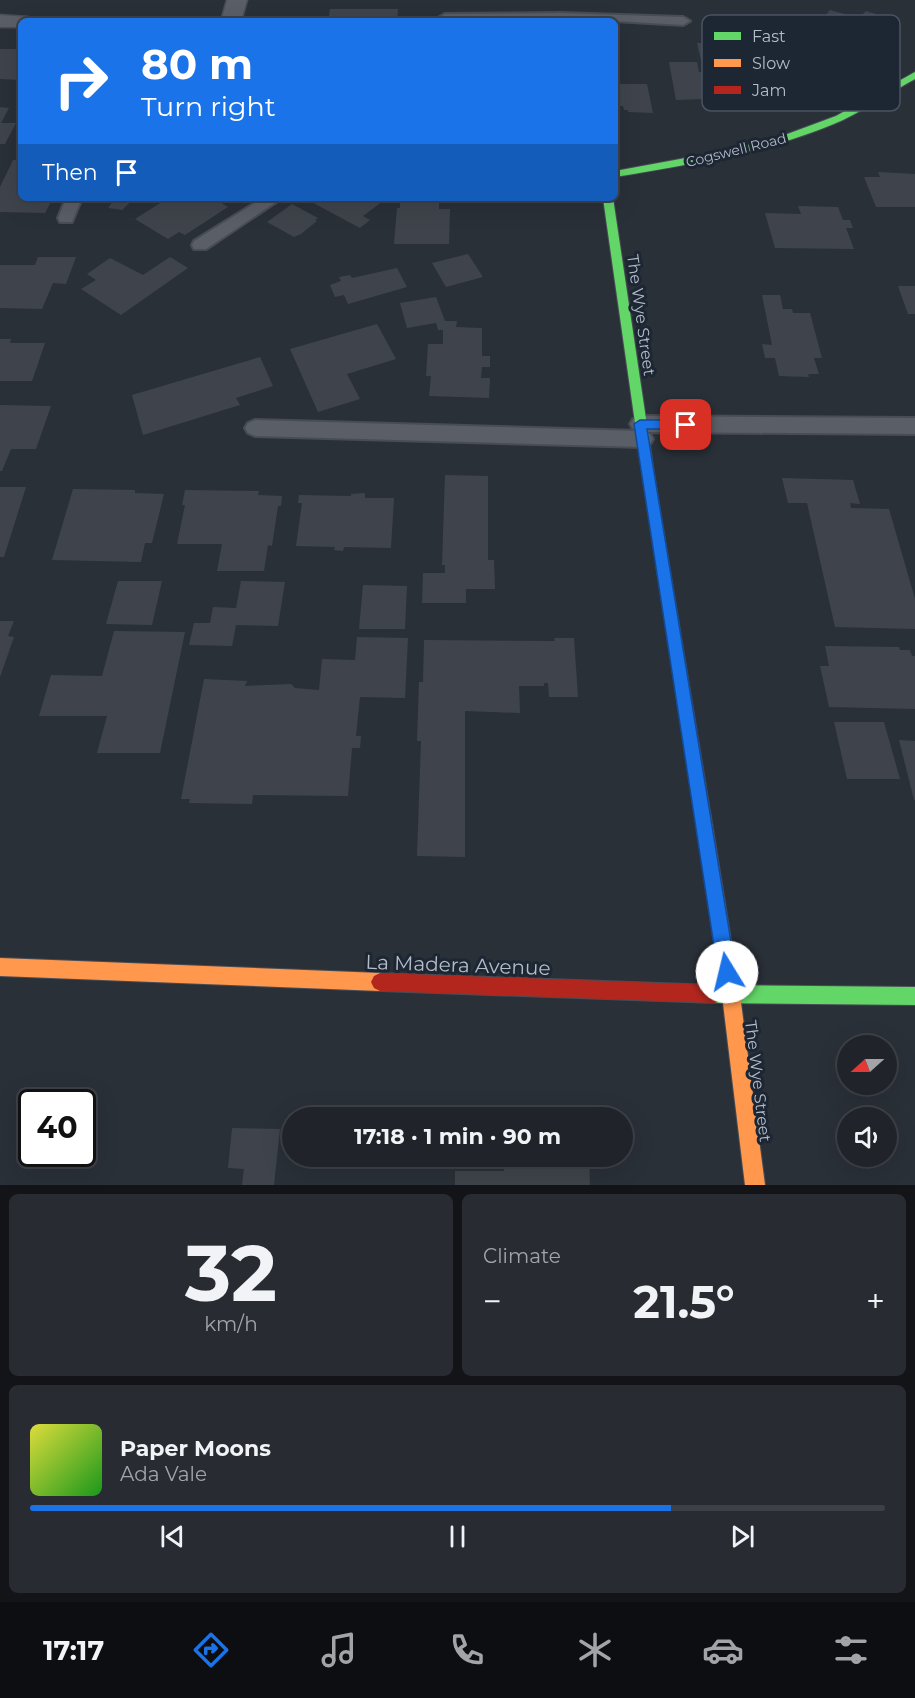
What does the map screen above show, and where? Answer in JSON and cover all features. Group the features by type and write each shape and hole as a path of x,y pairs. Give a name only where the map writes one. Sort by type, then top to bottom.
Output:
{"street":[{"path":"232,18 237,0"},
{"path":"0,21 18,21"},
{"name":"Cogswell Road","path":"900,83 915,75"},
{"name":"Cogswell Road","path":"618,173 691,161 776,142 851,111"},
{"name":"The Wye Street","path":"608,201 642,432 731,995 754,1185"},
{"name":"La Madera Avenue","path":"0,967 731,995 915,996"}],"lane":[{"path":"618,20 683,21"},
{"path":"66,218 73,201"},
{"path":"200,245 269,201"},
{"path":"255,428 642,432 915,426"}],"building":[{"path":"330,9 398,9 397,18 328,18"},
{"path":"830,10 848,15 826,15"},
{"path":"866,11 879,15 862,15"},
{"path":"697,43 702,43 701,60"},
{"path":"0,49 18,49 18,80 0,79"},
{"path":"669,62 697,62 699,72 702,72 702,99 676,100"},
{"path":"618,84 647,84 653,113 628,112 623,106 618,106"},
{"path":"0,107 9,108 1,123 16,123 5,144 0,144"},
{"path":"13,160 18,160 18,201 51,201 45,213 0,212 0,187"},
{"path":"878,172 915,174 915,207 876,207 864,177 880,177"},
{"path":"113,201 132,201 122,210 108,208"},
{"path":"163,201 218,201 228,207 185,235 179,232 168,239 135,219"},
{"path":"310,201 383,201 363,216 370,220 360,228"},
{"path":"400,202 439,202 439,209 450,209 449,244 394,244 397,208 400,208"},
{"path":"292,204 318,218 301,234 294,237 267,222"},
{"path":"798,206 838,207 843,220 850,220 853,228 846,228 854,249 775,248 765,213 801,214"},
{"path":"468,254 483,277 446,287 432,263"},
{"path":"38,257 76,257 66,284 53,283 42,309 0,308 0,265 35,265"},
{"path":"170,257 188,268 121,315 81,289 96,280 87,274 110,258 143,275"},
{"path":"397,268 407,287 348,304 344,295 335,297 330,285 341,281 339,277 350,275 352,278"},
{"path":"898,286 915,286 915,314 908,314"},
{"path":"762,295 780,295 783,309 792,309 793,313 810,313 822,358 814,358 819,374 808,374 809,377 779,376 775,358 765,358 762,344 772,345"},
{"path":"436,297 445,321 457,321 456,327 482,328 482,356 490,356 490,367 482,367 481,378 490,378 489,398 429,396 431,376 426,376 428,344 443,344 443,330 438,330 436,323 407,328 400,303"},
{"path":"377,324 396,359 347,374 360,399 318,412 290,349"},
{"path":"0,339 11,339 10,343 45,343 32,381 0,381"},
{"path":"260,357 273,386 236,398 240,405 143,435 132,395"},
{"path":"0,405 51,406 36,449 11,449 2,471 0,471"},
{"path":"445,475 488,476 488,560 494,560 495,589 466,589 466,603 422,603 423,573 445,573 445,565 442,565"},
{"path":"782,478 853,480 860,504 850,503 851,508 889,509 915,599 915,629 835,627 807,503 788,503"},
{"path":"0,487 26,487 4,557 0,557"},
{"path":"73,489 135,490 135,493 164,494 152,543 145,543 141,562 52,560"},
{"path":"185,490 259,491 258,495 282,496 281,506 278,506 272,546 268,545 264,571 217,571 222,544 177,544 185,505 182,505"},
{"path":"365,493 365,498 394,498 391,548 344,547 343,551 334,550 335,547 296,546 302,503 298,503 299,495 351,496 351,494"},
{"path":"118,581 162,581 152,625 106,624"},
{"path":"241,581 285,582 278,626 236,625 232,646 189,645 194,623 210,623 213,607 236,608"},
{"path":"363,585 407,586 405,629 359,629"},
{"path":"0,621 14,621 8,636 14,637 0,677"},
{"path":"114,631 185,632 160,753 97,753 107,716 39,716 51,675 102,676"},
{"path":"357,637 408,638 405,698 360,697 356,736 361,736 360,748 352,748 348,796 253,795 252,804 189,803 190,799 181,799 204,679 247,681 245,686 291,684 295,688 319,690 322,659 355,660"},
{"path":"554,638 574,638 578,697 549,697 548,683 544,683 544,686 519,686 520,713 465,711 465,857 417,856 421,741 417,741 419,682 423,682 424,640 555,641"},
{"path":"825,646 899,647 900,650 910,650 912,656 915,656 915,709 829,707 820,666 829,666"},
{"path":"834,722 884,722 900,779 847,779"},
{"path":"899,740 915,741 915,800 914,800"},
{"path":"232,1128 280,1129 274,1185 242,1185 244,1169 228,1168"},
{"path":"504,1167 589,1167 590,1185 455,1185 455,1171 504,1171"}],"traffic: fast":[{"path":"900,84 915,75"},
{"path":"618,173 757,146 812,129 853,111"},
{"path":"608,201 650,486"},
{"path":"715,994 915,996"}],"traffic: slow":[{"path":"703,817 731,995 755,1185"},
{"path":"0,967 380,982"}],"traffic: jam":[{"path":"650,486 703,817"},
{"path":"380,982 715,994"}],"route":[{"path":"686,425 640,424 727,972"}]}
